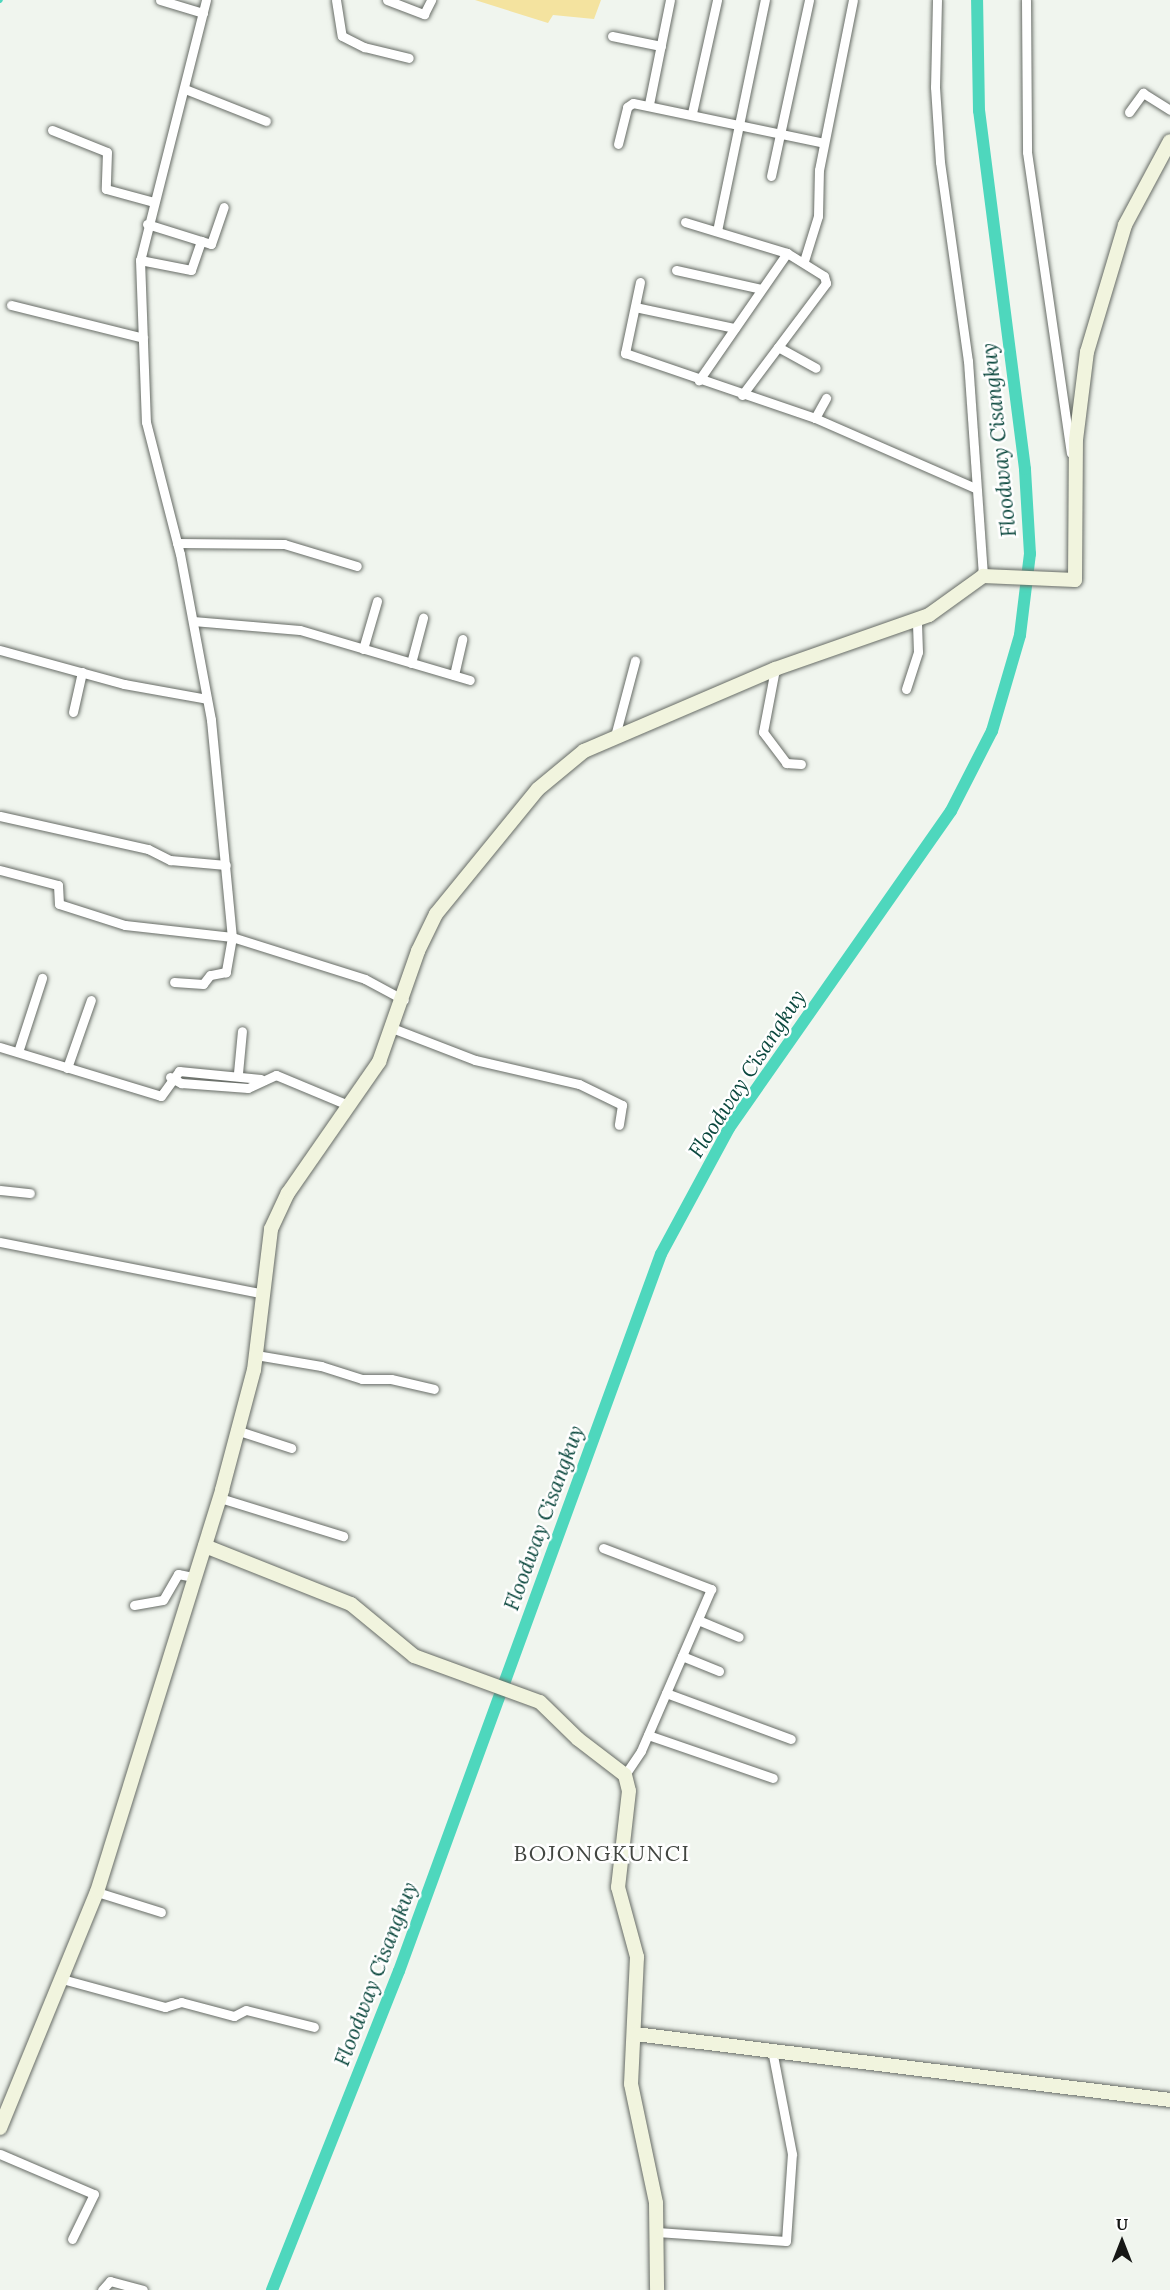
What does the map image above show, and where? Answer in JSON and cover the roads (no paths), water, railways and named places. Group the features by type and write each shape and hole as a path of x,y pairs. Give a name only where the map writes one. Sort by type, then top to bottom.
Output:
{"street":[{"path":"160,0 202,13"},
{"path":"174,982 203,984 210,975 226,972 232,937 207,699 177,543 148,439 140,260 147,224 185,89 206,0"},
{"path":"336,0 342,36 364,47 409,58"},
{"path":"387,0 424,14 430,0"},
{"path":"649,104 670,0"},
{"path":"692,113 717,0"},
{"path":"717,231 737,124 765,0"},
{"path":"771,176 809,0"},
{"path":"804,261 819,216 824,143 853,0"},
{"path":"938,0 935,87 940,162 968,361 975,488 987,576"},
{"path":"1026,0 1027,152 1075,475"},
{"path":"612,36 661,46"},
{"path":"185,89 266,121"},
{"path":"1129,112 1143,93 1170,110"},
{"path":"618,144 628,104 649,104 824,143"},
{"path":"52,130 107,152 106,189 154,202"},
{"path":"0,2128 3,2112 62,1979 97,1892 220,1498 239,1431 256,1355 261,1293 271,1229 281,1206 379,1062 404,1000 418,951 447,897 557,770 615,736 775,669 917,620 960,596 987,576 1075,580 1075,475 1078,406 1098,306 1125,225 1165,160 1170,141"},
{"path":"147,224 201,241 215,241 224,207"},
{"path":"685,222 787,253 804,261 824,276 826,282 742,395"},
{"path":"140,260 191,270 201,241"},
{"path":"699,380 787,253"},
{"path":"676,270 761,289"},
{"path":"640,282 625,353 742,395 815,418 975,488"},
{"path":"11,305 143,338"},
{"path":"635,307 735,327"},
{"path":"778,347 816,368"},
{"path":"815,418 826,398"},
{"path":"177,543 284,544 357,566"},
{"path":"363,648 376,601"},
{"path":"411,663 423,618"},
{"path":"906,689 918,652 917,620"},
{"path":"193,621 266,624 363,648 470,680"},
{"path":"454,675 462,639"},
{"path":"0,650 82,672 207,699"},
{"path":"615,736 635,661"},
{"path":"775,669 763,732 786,763 801,764"},
{"path":"73,712 82,672"},
{"path":"0,816 148,849 170,860 226,865"},
{"path":"0,870 58,885 59,904 125,925 232,937 365,979 404,1000"},
{"path":"18,1053 42,978"},
{"path":"67,1068 91,1000"},
{"path":"392,1028 475,1060 579,1084 622,1105 619,1125"},
{"path":"238,1073 242,1031"},
{"path":"0,1047 161,1096 170,1077 182,1071 238,1073 261,1078 276,1075 348,1105"},
{"path":"170,1077 181,1083 248,1088 261,1078"},
{"path":"0,1190 30,1193"},
{"path":"0,1242 261,1293"},
{"path":"256,1355 321,1366 362,1379 391,1379 434,1389"},
{"path":"239,1431 291,1448"},
{"path":"220,1498 343,1536"},
{"path":"205,1546 351,1604 414,1656 461,1670 540,1702 578,1739 626,1775"},
{"path":"603,1548 711,1589 648,1735 626,1775 629,1791 618,1887 637,1957 633,2101 650,2166 657,2232 657,2290"},
{"path":"134,1605 163,1600 178,1574 194,1577"},
{"path":"698,1620 739,1637"},
{"path":"682,1656 718,1671"},
{"path":"666,1693 791,1739"},
{"path":"648,1735 773,1778"},
{"path":"97,1892 161,1911"},
{"path":"62,1979 165,2007 181,2002 234,2016 246,2010 314,2027"},
{"path":"635,2034 1170,2100"},
{"path":"657,2232 786,2241 792,2154 772,2050"},
{"path":"0,2154 94,2194 72,2239"},
{"path":"102,2290 110,2281 143,2290"}],"waterway":[{"name":"Floodway Cisangkuy","path":"272,2290 399,1971 661,1254 729,1128 951,811 992,731 1020,635 1030,554 1025,469 979,111 977,0"}],"district":[{"name":"BOJONGKUNCI","path":"602,1854"}]}
